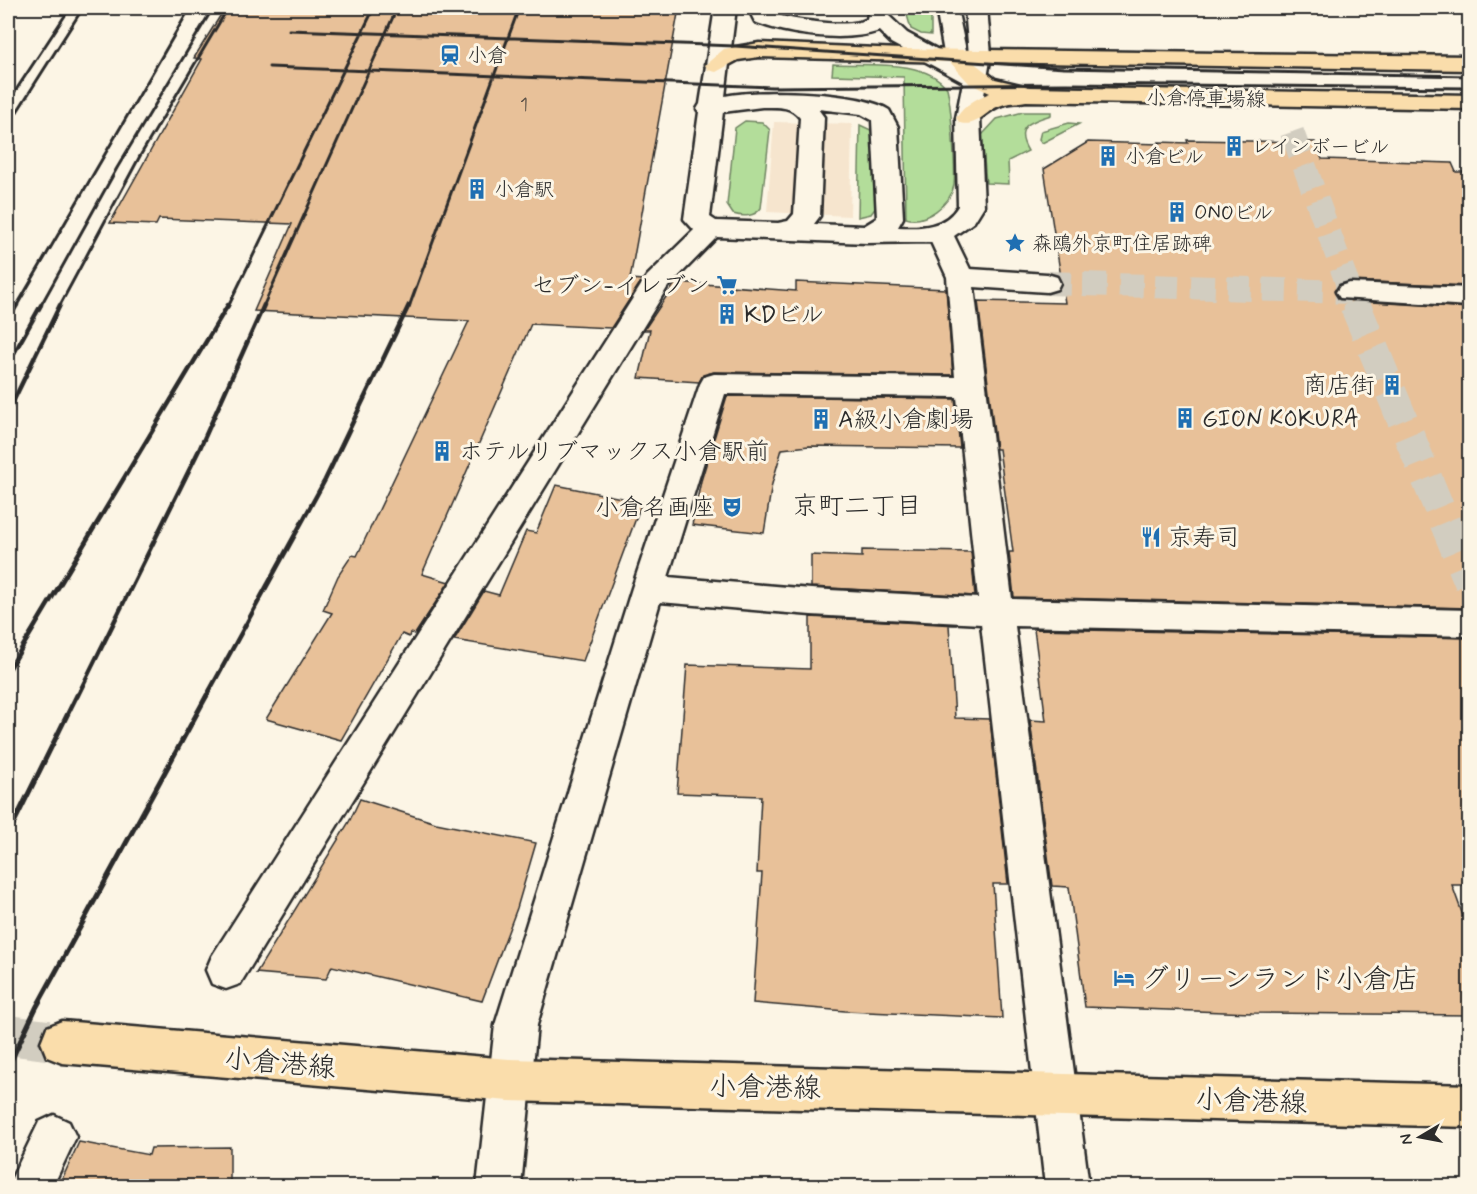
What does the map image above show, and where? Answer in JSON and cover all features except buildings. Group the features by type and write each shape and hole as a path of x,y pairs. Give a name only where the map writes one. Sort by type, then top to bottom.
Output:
{"main road":[{"path":"716,65 738,52 945,56"},
{"name":"小倉停車場線","path":"945,56 977,66 1470,63"},
{"name":"小倉停車場線","path":"977,66 1001,90 1029,94 1470,102"},
{"path":"968,118 980,105 993,100 1029,94"},
{"name":"小倉港線","path":"62,1042 509,1080 1470,1106"}],"street":[{"path":"725,8 696,209 697,219 710,229 901,237 940,233 965,216 971,206 968,118 977,66 976,8"},
{"path":"758,9 771,22 796,27 864,29 872,27 880,13 899,38 945,56 951,40 947,8"},
{"path":"758,9 763,27 768,33 785,44 812,52"},
{"path":"710,109 729,102 793,103 861,106 880,114 885,121 890,218 887,224 867,235"},
{"path":"775,232 797,227 807,216 812,117 802,105 793,103"},
{"path":"226,970 657,282 710,229"},
{"path":"940,233 960,277 970,387 1068,1186"},
{"path":"960,277 1047,283"},
{"path":"1350,292 1470,297"},
{"path":"499,1186 516,1025 648,588 714,384 970,387"},
{"path":"648,588 811,602 997,612 1470,623"},
{"path":"30,1186 54,1137"}],"shaded area":[{"path":"774,122 852,124 850,216 767,212"},
{"path":"1367,280 1469,285 1469,307 1376,304"}],"green space":[{"path":"905,8 931,8 931,35 921,34 911,29"},
{"path":"833,64 910,68 937,78 947,88 953,136 954,185 948,199 936,211 921,218 906,218 904,77 832,75"},
{"path":"1023,112 1051,112 1051,115 1031,122 1023,130 1022,136 1028,151 1008,161 1009,184 986,183 982,135 997,119"},
{"path":"745,121 762,122 770,130 761,208 752,215 745,216 733,214 727,205 735,128"},
{"path":"1069,123 1079,124 1042,143 1039,139 1041,131"},
{"path":"860,125 873,131 876,137 876,207 871,214 858,217"}],"tunnel":[{"path":"1292,132 1356,307"},
{"path":"1047,283 1350,292"},
{"path":"1355,305 1470,583"},
{"path":"8,1035 62,1042"}],"railway":[{"path":"8,102 70,8"},
{"path":"8,126 83,8"},
{"path":"16,307 190,8"},
{"path":"40,307 117,168 213,8"},
{"path":"59,306 140,156 228,8"},
{"path":"362,33 374,8"},
{"path":"386,33 397,8"},
{"path":"508,38 519,8"},
{"path":"289,30 362,33"},
{"path":"344,70 362,33"},
{"path":"362,33 386,33"},
{"path":"369,71 386,33"},
{"path":"386,33 508,38"},
{"path":"494,76 508,38"},
{"path":"508,38 735,46 1064,68 1470,76"},
{"path":"269,67 344,70"},
{"path":"228,307 344,70"},
{"path":"344,70 369,71"},
{"path":"263,307 369,71"},
{"path":"369,71 494,76"},
{"path":"409,307 494,76"},
{"path":"494,76 772,87 1066,84 1470,88"},
{"path":"8,320 17,305"},
{"path":"8,364 41,305"},
{"path":"8,671 228,305"},
{"path":"77,697 200,448 264,305"},
{"path":"206,697 325,480 409,305"},
{"path":"8,412 59,306"},
{"path":"8,835 77,695"},
{"path":"8,1067 36,1008 207,695"}],"place":[{"name":"小倉","path":"450,55"},
{"name":"レインボービル","path":"1234,146"},
{"name":"小倉ビル","path":"1108,156"},
{"name":"小倉駅","path":"477,189"},
{"name":"ONOビル","path":"1177,212"},
{"name":"森鴎外京町住居跡碑","path":"1015,243"},
{"name":"セブン-イレブン","path":"727,285"},
{"name":"KDビル","path":"727,314"},
{"name":"商店街","path":"1392,385"},
{"name":"GION KOKURA","path":"1185,418"},
{"name":"A級小倉劇場","path":"821,419"},
{"name":"ホテルリブマックス小倉駅前","path":"442,451"},
{"name":"小倉名画座","path":"732,507"},
{"name":"京寿司","path":"1151,537"},
{"name":"グリーンランド小倉店","path":"1124,978"}],"district":[{"name":"京町二丁目","path":"857,505"}]}
